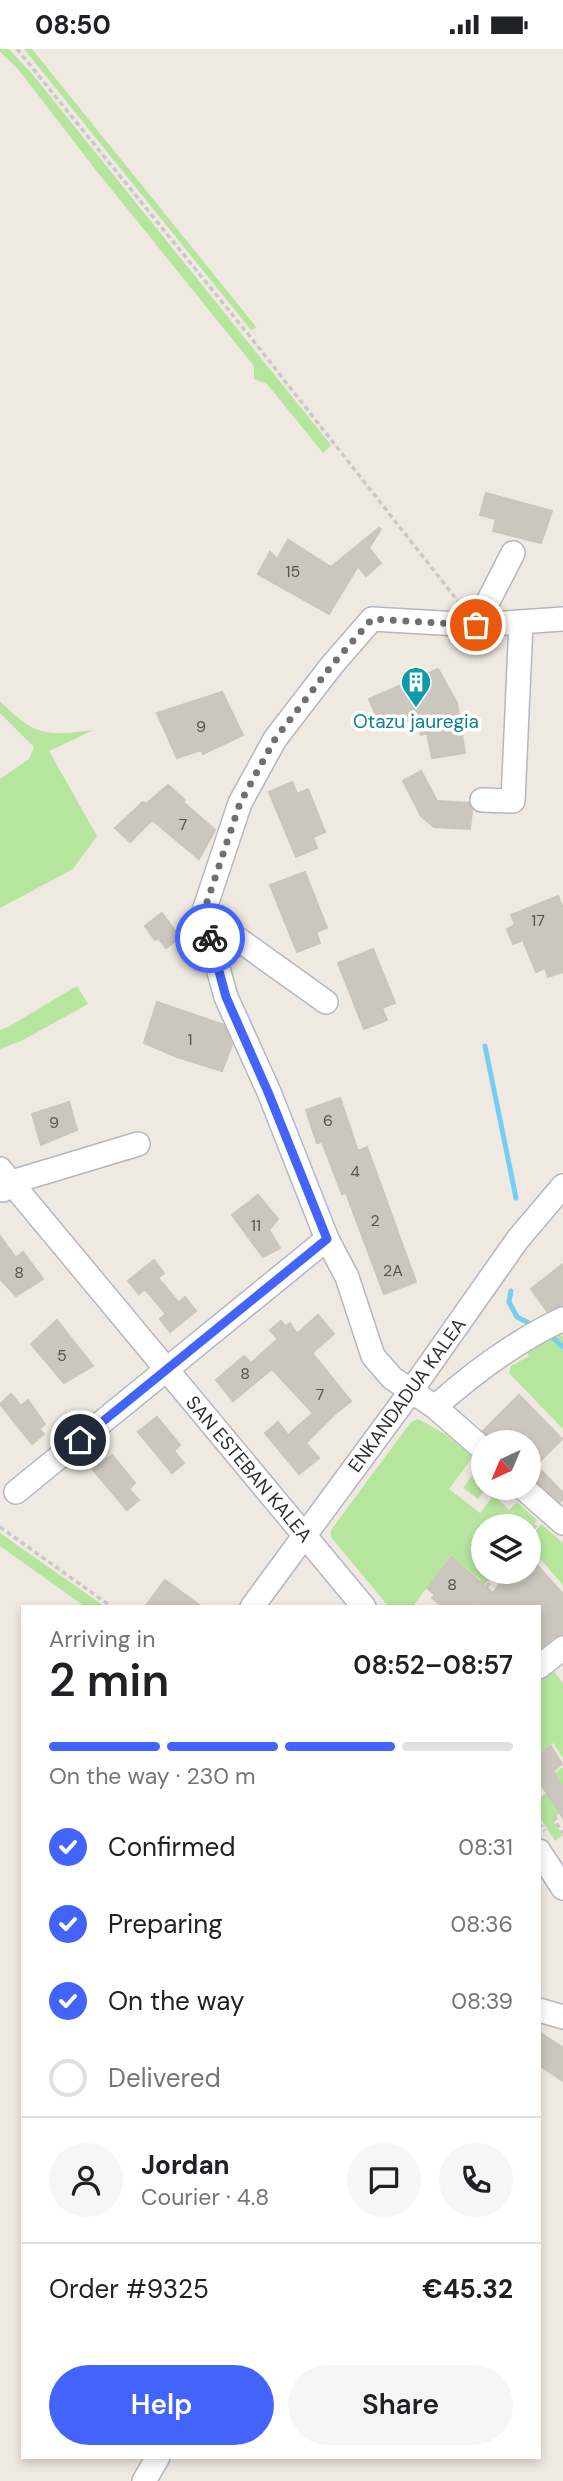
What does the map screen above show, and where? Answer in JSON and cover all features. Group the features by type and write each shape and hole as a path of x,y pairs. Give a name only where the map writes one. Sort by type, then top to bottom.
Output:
{"street":[{"path":"476,625 513,553"},
{"path":"471,1438 435,1407 392,1378 373,1356 347,1277 327,1239 268,1092 226,997 203,914 240,803 275,739 332,665 372,619 476,625 563,619"},
{"path":"482,800 513,801 521,623"},
{"path":"203,914 326,1002"},
{"path":"4,1181 138,1144"},
{"name":"SAN ESTEBAN KALEA","path":"4,1181 362,1605"},
{"name":"ENKANDADUA KALEA","path":"253,1605 411,1391 518,1239 563,1186"},
{"path":"16,1492 327,1239"},
{"path":"435,1407 460,1385 535,1332 563,1319"},
{"path":"536,1500 563,1524"},
{"path":"541,1665 563,1648"},
{"path":"541,1854 563,1888"},
{"path":"541,2011 563,2017"},
{"path":"144,2481 158,2459"}],"path":[{"path":"17,49 248,334 476,625"},
{"path":"0,1527 109,1605"},
{"path":"473,1605 489,1584"},
{"path":"563,1811 555,1820 563,1833"}],"green space":[{"path":"0,49 9,49 33,75 331,445 323,453 267,384 254,379 254,366"},
{"path":"24,49 32,49 257,328 251,330"},
{"path":"0,701 23,722 42,731 64,733 94,730 49,751 97,836 73,869 0,908 0,779 29,759 34,747 0,713"},
{"path":"77,986 88,1004 23,1040 0,1049 0,1030"},
{"path":"554,1330 563,1337 563,1429 509,1373 511,1366 529,1356 523,1346"},
{"path":"418,1419 445,1434 471,1455 471,1460 449,1489 480,1513 490,1500 499,1500 509,1510 517,1502 530,1514 471,1514 471,1572 450,1556 414,1605 387,1605 331,1537 331,1530 411,1422"},
{"path":"471,1477 471,1494 463,1488"},
{"path":"541,1524 563,1543 563,1585 541,1560"},
{"path":"0,1533 103,1605 83,1605 0,1546"},
{"path":"478,1584 485,1584 468,1605 462,1605"},
{"path":"554,1672 563,1683 563,1758 553,1743 541,1752 541,1679"},
{"path":"563,1767 563,1809 553,1820 563,1835 555,1841 541,1819 541,1797 561,1784 554,1773"}],"building":[{"path":"486,493 552,511 541,543 493,531 496,519 480,515"},
{"path":"381,529 369,548 381,563 366,576 358,566 329,614 258,574 270,552 277,559 288,540 331,567"},
{"name":"Otazu jauregia","path":"438,669 457,703 465,753 432,758 427,733 421,735 417,718 383,731 369,699"},
{"path":"222,692 243,735 203,754 201,750 177,758 157,713"},
{"path":"421,771 437,801 469,803 472,810 470,829 434,827 421,816 403,781"},
{"path":"292,782 297,794 308,789 325,832 313,837 317,848 296,857 269,792"},
{"path":"168,785 215,830 199,859 152,820 130,842 115,828 143,802 146,804"},
{"path":"305,872 327,928 316,932 320,943 297,952 270,885"},
{"path":"558,896 563,908 563,972 548,977 545,968 536,972 523,940 513,944 507,929 515,925 511,915"},
{"path":"162,913 180,937 166,948 158,938 155,940 145,926"},
{"path":"373,949 395,1003 382,1008 387,1020 364,1029 338,963"},
{"path":"157,1002 224,1025 232,1045 222,1071 144,1043"},
{"path":"340,1098 358,1151 367,1147 416,1282 384,1294 346,1193 342,1194 322,1142 317,1143 306,1110"},
{"path":"69,1102 77,1130 41,1145 32,1114"},
{"path":"258,1195 278,1219 269,1230 280,1248 263,1257 232,1215"},
{"path":"0,1236 16,1258 23,1252 43,1279 16,1296 0,1279"},
{"path":"154,1260 164,1273 158,1278 179,1303 185,1297 196,1311 170,1332 160,1319 166,1314 145,1289 139,1294 128,1281"},
{"path":"563,1264 563,1305 547,1311 531,1289"},
{"path":"318,1315 334,1334 312,1353 351,1401 306,1443 319,1458 299,1474 265,1433 278,1422 288,1435 313,1413 272,1369 233,1401 216,1380 244,1356 251,1363 278,1339 270,1330 281,1321 285,1326 290,1323 297,1334"},
{"path":"57,1320 93,1366 64,1383 31,1344"},
{"path":"11,1394 21,1406 28,1400 45,1424 39,1429 44,1434 32,1444 0,1404"},
{"path":"519,1395 562,1439 541,1460 541,1430 484,1430"},
{"path":"157,1417 180,1445 174,1451 184,1463 172,1473 138,1432"},
{"path":"112,1455 135,1483 129,1489 139,1500 127,1510 93,1470"},
{"path":"541,1470 563,1493 560,1502 541,1486"},
{"path":"451,1557 471,1574 471,1584 482,1584 493,1593 500,1584 541,1584 541,1569 563,1594 563,1634 554,1637 541,1647 541,1605 441,1605 432,1598 435,1595 427,1588"},
{"path":"165,1580 199,1605 146,1605"},
{"path":"551,1746 562,1764 553,1771 563,1787 563,1818 541,1784 541,1753"},
{"path":"541,2033 563,2048 563,2081 541,2066"}],"waterway":[{"path":"485,1046 516,1198"},
{"path":"511,1291 509,1302 517,1317 531,1324"},
{"path":"550,1335 563,1347"}],"way so far":[{"path":"210,938 203,914 240,803 275,739 332,665 372,619 476,625"}],"place":[{"name":"Otazu jauregia","path":"416,709"}],"route":[{"path":"80,1440 327,1239 268,1092 226,997 210,938"}]}
